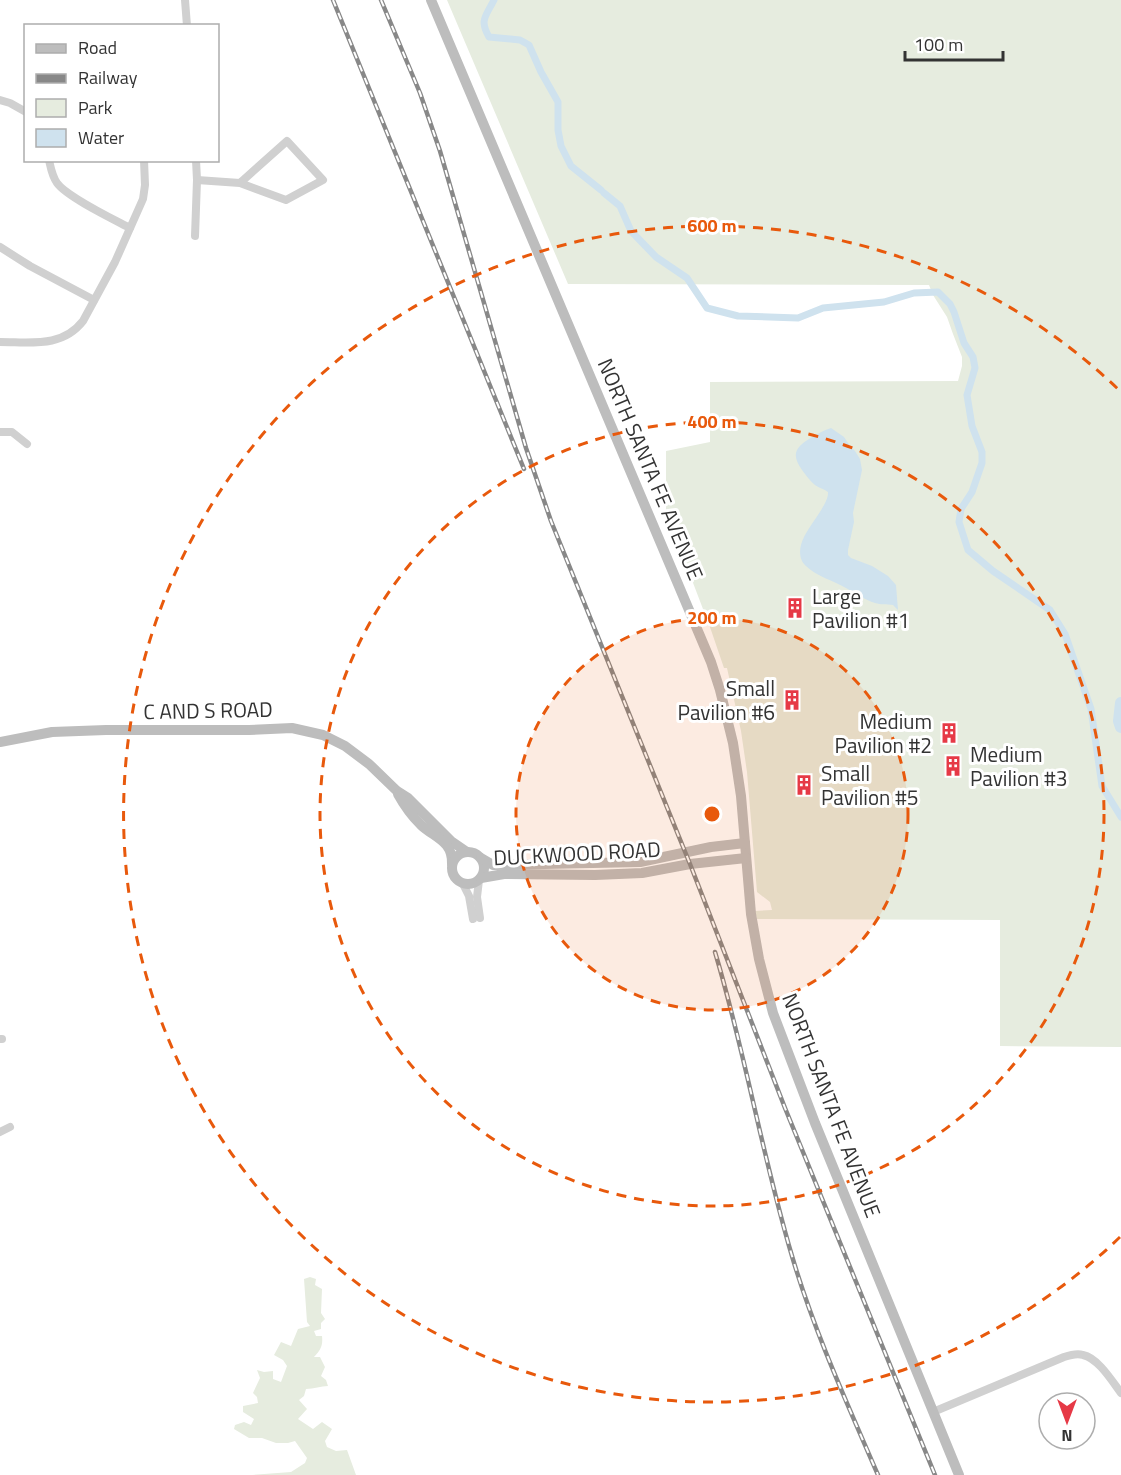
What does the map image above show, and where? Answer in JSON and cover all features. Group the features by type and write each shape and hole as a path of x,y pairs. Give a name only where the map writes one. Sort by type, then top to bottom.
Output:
{"main road":[{"name":"NORTH SANTA FE AVENUE","path":"431,0 711,662 733,743 741,796 751,914 759,959 773,1013 815,1123 959,1475"},
{"name":"C AND S ROAD","path":"0,742 52,732 292,728 323,735 345,746 369,764 397,791 408,798 451,841 467,852"},
{"name":"C AND S ROAD","path":"397,791 404,804 420,823 447,845 452,857 452,865"},
{"name":"DUCKWOOD ROAD","path":"481,858 493,865 640,862 711,847 745,843"},
{"path":"467,852 481,858 484,868 480,879 472,884 463,884 453,876 452,865 457,856 467,852"},
{"name":"DUCKWOOD ROAD","path":"480,879 504,874 642,873 690,864 746,858"}],"street":[{"path":"185,0 187,24"},
{"path":"0,100 24,111"},
{"path":"197,180 240,183 286,200 323,180 287,141 240,183"},
{"path":"49,162 57,184 65,191 130,228"},
{"path":"0,342 49,342 61,339 78,328 115,262 142,199 145,185 144,162"},
{"path":"195,236 196,162"},
{"path":"0,247 30,266 94,300"},
{"path":"0,432 12,432 27,444"},
{"path":"463,884 476,918 480,879"},
{"path":"0,1132 10,1127"},
{"path":"933,1412 1064,1357 1078,1354 1094,1360 1121,1393"}],"green space":[{"path":"447,0 1121,0 1121,1047 1000,1046 1000,920 757,919 755,911 772,910 770,902 757,892 747,772 741,731 727,668 724,668 666,512 666,451 710,442 710,382 958,381 962,357 947,317 929,285 568,284"},
{"path":"310,1277 316,1279 315,1285 322,1289 321,1313 325,1319 321,1323 321,1329 314,1331 316,1336 322,1336 322,1339 321,1347 314,1357 320,1357 325,1367 321,1376 326,1380 328,1386 306,1389 304,1396 299,1400 307,1409 298,1419 313,1429 322,1422 332,1429 325,1441 327,1447 336,1451 347,1450 356,1475 252,1475 291,1472 305,1463 307,1458 295,1441 276,1443 262,1438 249,1438 234,1429 235,1425 244,1422 251,1425 254,1419 243,1412 243,1406 258,1403 253,1393 260,1378 257,1370 273,1371 273,1379 281,1382 287,1366 283,1360 274,1355 281,1342 291,1346 298,1329 310,1326 307,1322 304,1279"}],"water":[{"path":"831,428 844,437 855,451 860,459 862,470 853,513 854,522 848,555 888,576 896,585 898,610 893,605 877,604 820,576 810,570 801,559 803,538 825,504 828,492 808,478 797,461 796,453 804,442"}],"waterway":[{"path":"494,0 484,22 489,37 520,40 529,45 558,102 558,130 561,146 571,166 601,190"},
{"path":"604,193 620,206 631,231 656,257 687,278 707,308 738,316 798,318 823,308 884,302 914,293 938,292 950,304 964,343 973,357 975,368 967,395 972,426 982,452 982,463 972,492 961,509 959,522 968,550 993,571 1050,610 1065,634 1091,709 1102,786 1121,817"},
{"path":"1121,703 1119,721 1121,727"}],"railway":[{"path":"333,0 524,469"},
{"path":"381,0 420,93 440,151 526,448 551,521 690,864 785,1108 935,1475"},
{"path":"715,952 792,1256 821,1339 878,1475"}],"place":[{"name":"Large Pavilion #1","path":"795,608"},
{"name":"Small Pavilion #6","path":"792,700"},
{"name":"Medium Pavilion #2","path":"949,733"},
{"name":"Medium Pavilion #3","path":"953,766"},
{"name":"Small Pavilion #5","path":"804,785"}]}
